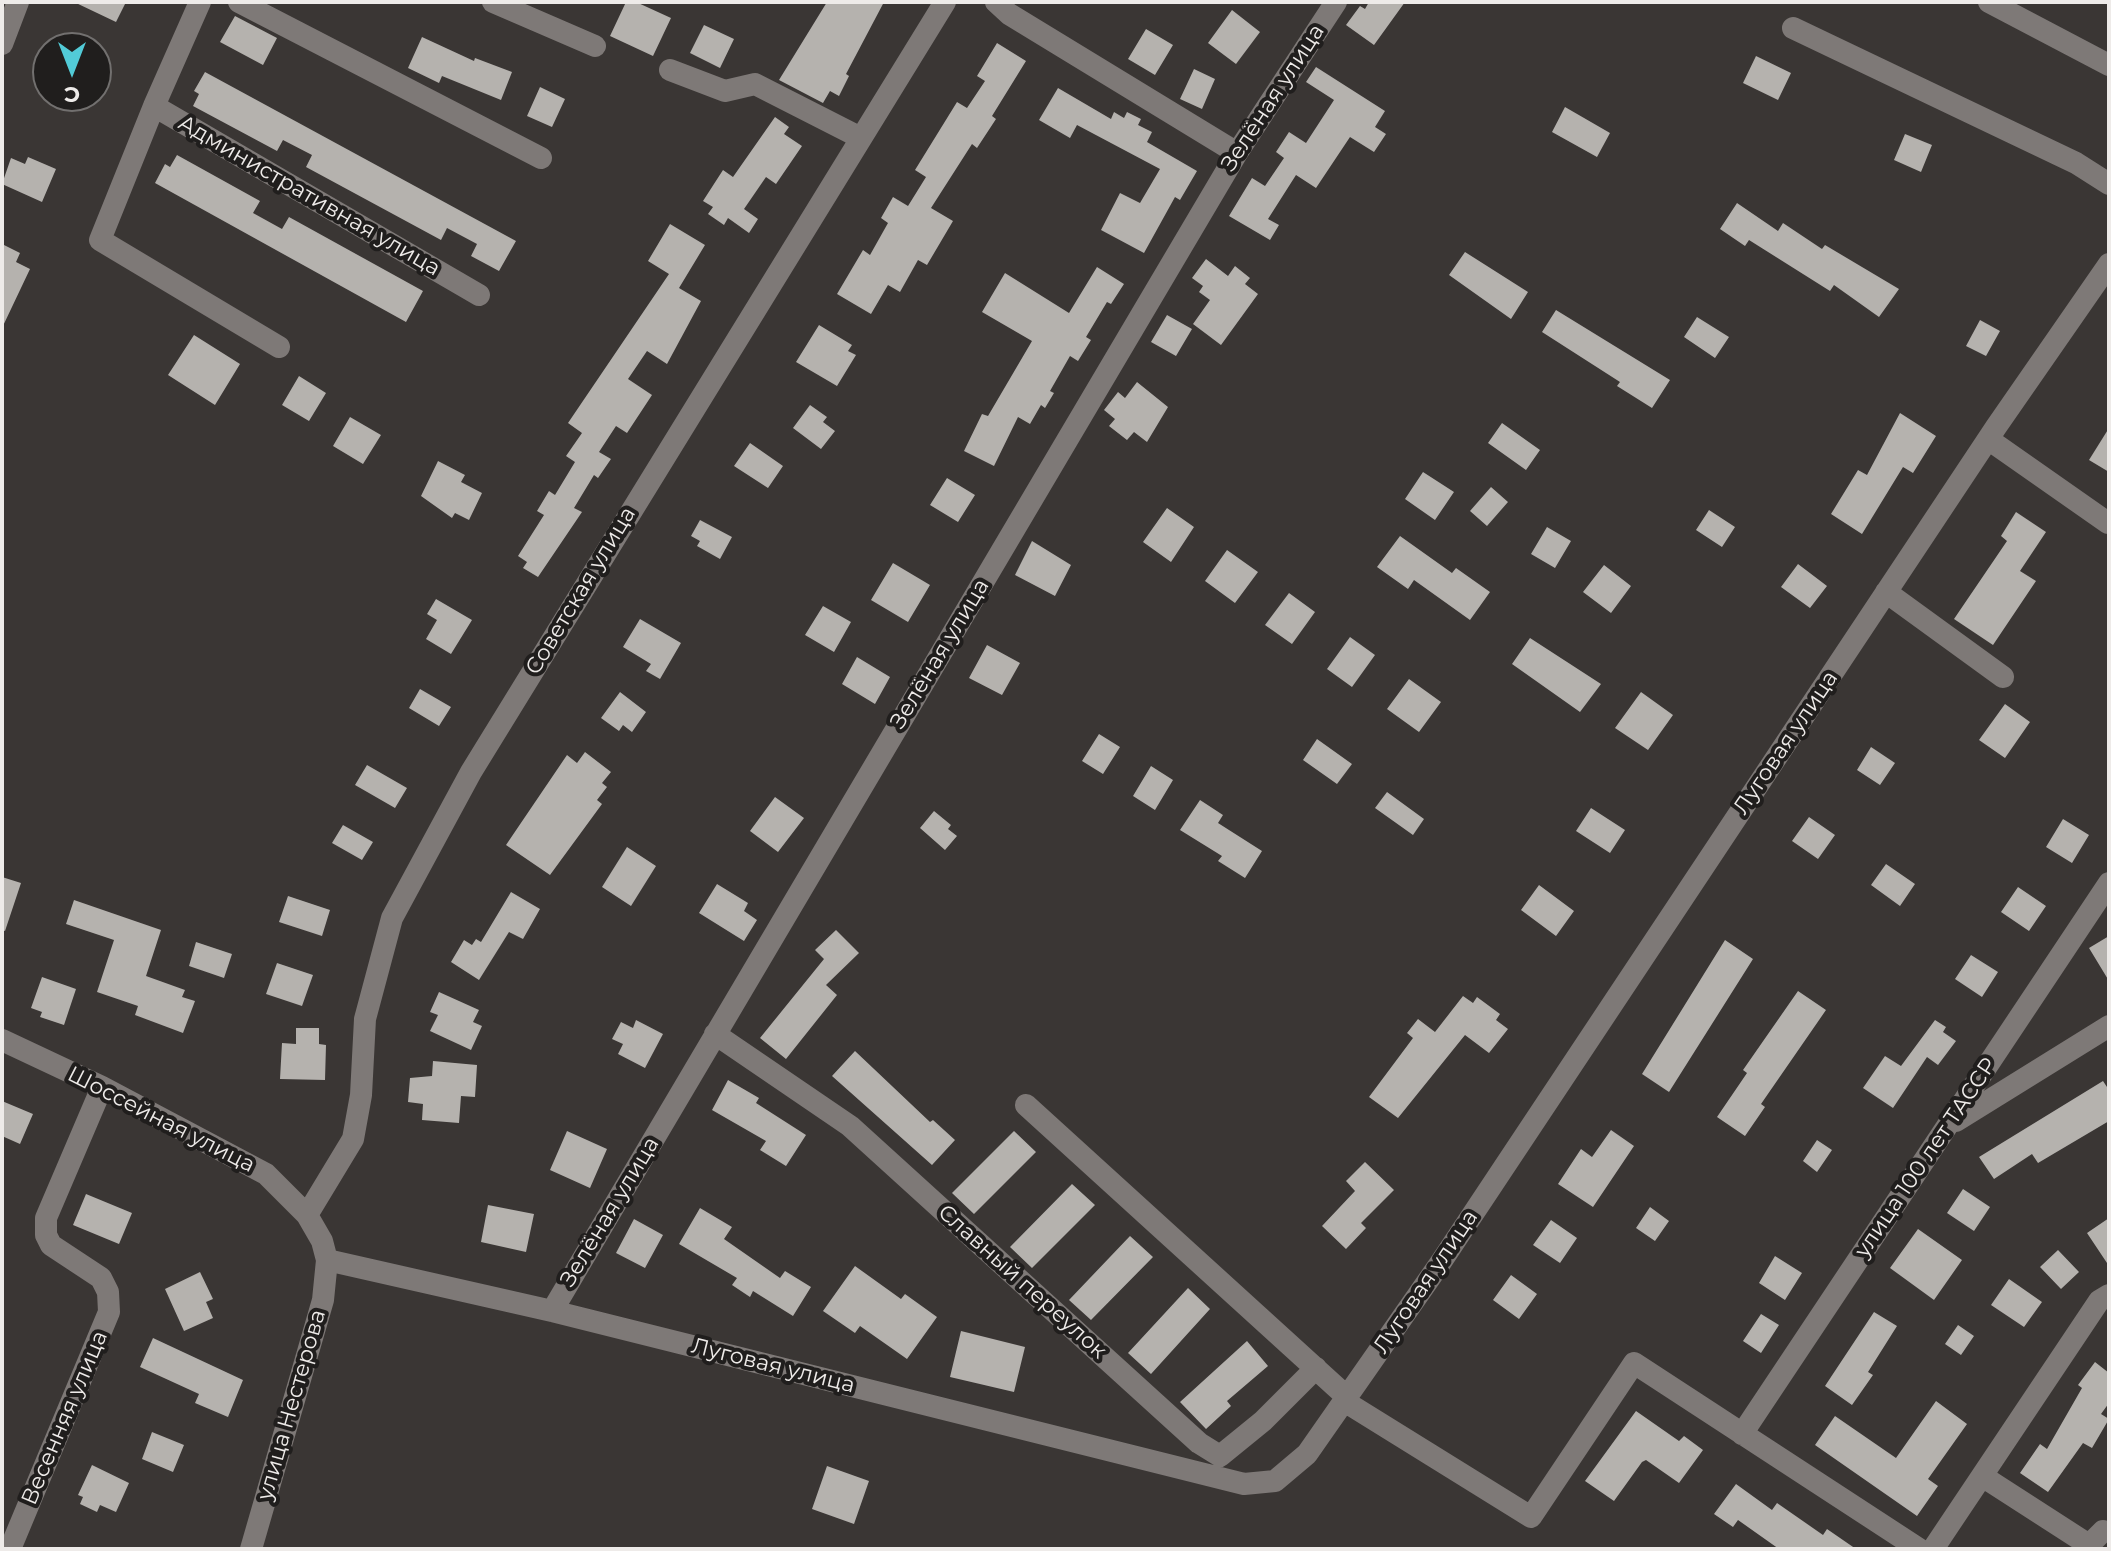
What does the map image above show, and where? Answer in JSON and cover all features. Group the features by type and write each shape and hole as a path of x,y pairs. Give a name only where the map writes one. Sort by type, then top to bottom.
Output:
{"street":[{"path":"2,44 18,2"},
{"name":"Административная улица","path":"200,2 154,106 479,295"},
{"path":"239,2 541,158"},
{"path":"493,2 595,46"},
{"name":"Советская улица","path":"307,1215 353,1139 361,1095 365,1019 392,918 471,772 945,2"},
{"path":"996,2 1009,14 1237,153"},
{"name":"Зелёная улица","path":"552,1311 1237,153 1336,2"},
{"path":"1989,2 2109,65"},
{"path":"1793,28 2076,163 2109,184"},
{"path":"670,70 725,91 755,84 861,138"},
{"path":"154,106 100,240 279,347"},
{"name":"Луговая улица","path":"327,1260 552,1311 1244,1484 1275,1481 1307,1454 1441,1262 1988,439 2109,264"},
{"path":"1988,439 2108,523"},
{"path":"1886,592 2003,677"},
{"name":"улица 100 лет ТАССР","path":"1742,1434 2109,883"},
{"path":"1948,1125 2109,1026"},
{"name":"Славный переулок","path":"715,1034 850,1126 1199,1443 1220,1456 1263,1421 1316,1368"},
{"name":"Шоссейная улица","path":"2,1040 102,1087 266,1174 307,1215 322,1241 327,1260"},
{"name":"Весенняя улица","path":"10,1549 109,1312 108,1292 101,1278 51,1245 46,1235 46,1218 102,1087"},
{"path":"1026,1105 1316,1368 1346,1399 1531,1517 1634,1363 1919,1549"},
{"name":"улица Нестерова","path":"251,1549 323,1300 327,1260"},
{"path":"1933,1549 2099,1301 2109,1295"},
{"path":"1982,1476 2089,1545 2103,1531"}],"building":[{"path":"74,2 126,2 116,22"},
{"path":"626,2 636,2 671,18 653,56 610,36"},
{"path":"827,2 884,2 846,74 849,76 839,96 830,91 823,103 779,80"},
{"path":"1369,2 1405,2 1374,45 1346,25 1360,6 1365,9"},
{"path":"1232,10 1260,32 1236,64 1208,43"},
{"path":"235,16 277,38 263,65 220,42"},
{"path":"704,25 734,39 720,68 690,53"},
{"path":"1146,29 1173,45 1155,75 1128,59"},
{"path":"422,37 474,61 475,58 512,72 501,100 442,76 439,83 408,68"},
{"path":"997,43 1026,61 992,116 996,119 977,148 972,144 931,208 953,221 927,265 918,260 900,292 888,285 871,314 837,294 863,250 870,255 888,223 881,218 893,197 908,206 926,177 915,170 957,102 967,108 985,81 977,76"},
{"path":"1756,56 1791,73 1778,100 1743,83"},
{"path":"1316,67 1385,111 1375,127 1386,134 1374,152 1350,137 1316,188 1296,175 1268,219 1279,225 1270,240 1229,216 1252,178 1265,186 1284,158 1276,152 1289,132 1306,143 1334,100 1306,82"},
{"path":"1194,69 1215,79 1202,109 1180,99"},
{"path":"205,72 516,241 499,271 471,256 477,244 447,228 441,240 306,167 312,155 283,140 277,151 193,106 199,94 194,91"},
{"path":"540,87 565,99 552,127 527,116"},
{"path":"1058,88 1111,119 1114,112 1124,118 1127,112 1141,119 1138,125 1152,132 1147,142 1197,171 1180,200 1175,197 1144,253 1101,230 1120,193 1140,203 1160,169 1077,125 1070,138 1039,120"},
{"path":"1565,107 1610,133 1597,157 1552,132"},
{"path":"775,117 789,127 784,134 802,146 776,184 766,177 744,209 758,219 749,233 728,218 724,225 708,214 713,207 703,201 723,170 733,177"},
{"path":"1905,134 1932,145 1921,172 1894,160"},
{"path":"177,155 260,201 253,213 282,229 289,217 423,291 406,322 155,183 165,164 170,167"},
{"path":"28,157 56,169 42,202 2,184 11,158 25,164"},
{"path":"1737,203 1778,231 1783,223 1822,249 1825,245 1899,289 1879,317 1834,285 1830,291 1749,240 1745,246 1720,229"},
{"path":"670,224 705,245 679,288 701,301 667,364 647,351 628,379 652,395 627,433 616,426 599,452 611,459 598,478 594,475 574,508 582,512 538,577 523,568 527,562 518,556 544,515 537,511 549,491 555,495 575,462 566,456 582,433 568,423 669,274 648,261"},
{"path":"2,244 20,253 16,262 30,269 2,328"},
{"path":"1465,252 1528,292 1511,319 1449,275"},
{"path":"1206,259 1228,276 1235,266 1250,278 1245,284 1258,294 1221,345 1193,324 1210,300 1199,292 1203,286 1192,278"},
{"path":"1097,267 1124,284 1111,304 1107,302 1086,337 1091,340 1078,361 1070,356 1050,391 1054,393 1045,408 1041,405 1030,424 1018,417 994,466 964,451 982,414 988,416 1032,341 982,312 1005,273 1069,313"},
{"path":"1556,310 1670,380 1652,408 1617,386 1620,382 1542,332"},
{"path":"1167,315 1192,329 1176,356 1151,342"},
{"path":"1697,317 1729,337 1715,358 1684,337"},
{"path":"1980,320 2000,331 1986,356 1966,346"},
{"path":"819,325 852,345 848,351 856,355 837,386 796,362"},
{"path":"194,335 240,364 215,405 168,375"},
{"path":"299,376 326,393 309,421 282,405"},
{"path":"1137,382 1168,407 1147,442 1134,432 1127,440 1109,426 1115,419 1104,410 1118,392 1125,398"},
{"path":"810,405 827,417 823,422 835,431 821,449 793,428"},
{"path":"1900,413 1936,436 1913,473 1903,467 1862,534 1831,514 1858,470 1867,475"},
{"path":"350,417 381,435 363,464 333,446"},
{"path":"1502,423 1540,450 1526,470 1488,443"},
{"path":"2109,428 2109,472 2089,460"},
{"path":"750,443 783,466 768,488 734,466"},
{"path":"438,461 465,475 461,482 482,493 469,520 455,513 452,518 421,496"},
{"path":"1423,472 1454,492 1435,520 1405,499"},
{"path":"947,478 975,495 958,522 930,505"},
{"path":"1491,487 1508,502 1487,526 1470,511"},
{"path":"1167,508 1194,527 1171,562 1143,542"},
{"path":"1709,510 1735,527 1722,547 1696,530"},
{"path":"2016,512 2046,532 2020,571 2036,581 1993,645 1954,619 2007,541 2001,536"},
{"path":"700,520 732,537 720,559 697,546 700,541 691,536"},
{"path":"1547,527 1571,541 1555,568 1531,554"},
{"path":"1400,536 1452,573 1456,568 1490,592 1470,620 1414,580 1408,589 1377,567"},
{"path":"1032,541 1071,565 1055,596 1015,575"},
{"path":"1227,550 1258,572 1235,603 1205,581"},
{"path":"893,563 930,585 908,622 871,600"},
{"path":"1798,564 1827,586 1810,608 1781,587"},
{"path":"1604,565 1631,586 1611,613 1583,592"},
{"path":"1289,593 1315,612 1292,644 1265,625"},
{"path":"436,599 472,620 451,654 426,639 437,620 427,614"},
{"path":"823,606 851,622 834,652 805,635"},
{"path":"640,619 681,643 660,679 646,671 651,664 623,647"},
{"path":"1350,637 1375,655 1352,687 1327,669"},
{"path":"1530,638 1601,684 1580,712 1512,664"},
{"path":"987,645 1020,663 1002,695 969,678"},
{"path":"857,657 890,677 875,704 842,684"},
{"path":"1409,679 1441,702 1419,732 1387,709"},
{"path":"420,689 451,707 439,726 409,708"},
{"path":"620,692 646,712 632,732 623,725 619,731 601,718"},
{"path":"1641,692 1673,715 1648,750 1615,728"},
{"path":"2005,704 2030,722 2005,758 1979,740"},
{"path":"1099,734 1120,747 1103,774 1082,761"},
{"path":"1317,739 1352,764 1337,784 1303,760"},
{"path":"1871,747 1895,763 1880,785 1857,770"},
{"path":"585,752 611,772 602,783 607,787 597,800 602,804 550,875 506,845 567,755 577,763"},
{"path":"367,765 407,788 395,808 355,785"},
{"path":"1151,766 1173,780 1155,810 1133,796"},
{"path":"1387,792 1424,819 1413,835 1375,808"},
{"path":"775,797 804,818 778,852 750,831"},
{"path":"1200,800 1223,815 1218,823 1262,851 1245,878 1218,861 1222,856 1180,830"},
{"path":"1591,808 1625,830 1610,853 1576,831"},
{"path":"934,811 951,825 948,829 957,836 945,850 920,828"},
{"path":"1809,817 1835,835 1818,859 1792,841"},
{"path":"2063,819 2089,835 2072,863 2046,847"},
{"path":"343,825 373,842 362,860 332,843"},
{"path":"627,847 656,866 631,906 602,887"},
{"path":"1886,864 1915,884 1900,906 1871,885"},
{"path":"2,877 21,883 5,931 2,930"},
{"path":"717,884 748,903 744,911 757,920 744,941 699,913"},
{"path":"1539,885 1574,911 1556,936 1521,910"},
{"path":"2018,887 2046,906 2029,931 2001,912"},
{"path":"511,892 540,909 523,939 509,932 479,980 451,962 464,940 472,945 476,939 481,942"},
{"path":"288,896 330,910 322,936 279,922"},
{"path":"74,900 161,930 146,976 185,990 182,997 195,1001 183,1033 135,1015 138,1006 97,992 114,940 66,924"},
{"path":"836,930 859,953 826,985 837,995 786,1059 760,1038 824,959 815,950"},
{"path":"2109,936 2109,981 2089,948"},
{"path":"1725,940 1753,959 1669,1092 1642,1074"},
{"path":"196,942 232,954 224,978 189,966"},
{"path":"1971,955 1998,972 1982,997 1955,979"},
{"path":"277,963 313,975 302,1006 266,994"},
{"path":"42,977 76,989 64,1025 40,1017 42,1012 31,1008"},
{"path":"1798,991 1826,1010 1761,1104 1765,1107 1745,1136 1717,1117 1747,1073 1743,1070"},
{"path":"439,992 479,1010 473,1022 482,1026 471,1050 430,1031 438,1015 430,1012"},
{"path":"1463,996 1473,1003 1477,997 1500,1014 1496,1020 1508,1029 1489,1053 1465,1035 1398,1118 1369,1097 1413,1038 1407,1033 1418,1019 1435,1032"},
{"path":"636,1020 663,1034 645,1068 618,1054 623,1044 612,1039 621,1022 633,1028"},
{"path":"1935,1020 1946,1027 1943,1032 1956,1041 1938,1065 1927,1057 1893,1108 1863,1088 1885,1056 1901,1066"},
{"path":"296,1028 319,1028 319,1044 326,1045 325,1080 280,1079 282,1043 296,1044"},
{"path":"855,1051 930,1122 933,1120 955,1140 932,1165 832,1076"},
{"path":"433,1061 477,1065 475,1097 461,1096 459,1123 422,1120 423,1104 408,1102 410,1078 432,1076"},
{"path":"728,1080 759,1098 756,1103 806,1135 786,1166 760,1150 766,1141 712,1110"},
{"path":"2103,1081 2109,1090 2109,1121 2038,1163 2032,1154 1994,1179 1979,1157"},
{"path":"2,1101 33,1114 20,1144 2,1136"},
{"path":"1611,1130 1634,1146 1593,1207 1558,1184 1581,1149 1592,1157"},
{"path":"567,1131 607,1149 590,1188 550,1170"},
{"path":"1014,1131 1036,1152 974,1214 952,1193"},
{"path":"1817,1140 1832,1150 1817,1172 1803,1161"},
{"path":"1365,1162 1394,1190 1361,1223 1366,1228 1346,1249 1322,1226 1355,1191 1346,1181"},
{"path":"1072,1184 1095,1205 1032,1268 1010,1247"},
{"path":"1963,1189 1990,1207 1974,1231 1947,1213"},
{"path":"86,1194 132,1213 119,1244 73,1225"},
{"path":"488,1205 534,1214 526,1252 481,1242"},
{"path":"1650,1207 1669,1221 1655,1241 1636,1228"},
{"path":"700,1208 732,1227 724,1239 780,1278 785,1271 811,1287 793,1316 753,1291 750,1297 732,1285 737,1278 679,1244"},
{"path":"2109,1218 2109,1266 2087,1233"},
{"path":"634,1219 663,1235 645,1268 616,1253"},
{"path":"1551,1220 1577,1238 1560,1263 1533,1245"},
{"path":"1918,1229 1962,1260 1934,1300 1890,1268"},
{"path":"1130,1236 1153,1257 1091,1320 1069,1300"},
{"path":"2058,1250 2079,1272 2061,1289 2040,1267"},
{"path":"1775,1256 1802,1273 1785,1300 1759,1283"},
{"path":"855,1266 901,1299 905,1294 937,1317 907,1359 860,1326 855,1333 823,1311"},
{"path":"200,1272 213,1299 206,1302 213,1318 184,1331 165,1289"},
{"path":"1511,1275 1537,1294 1519,1319 1493,1300"},
{"path":"2009,1279 2042,1302 2024,1327 1991,1305"},
{"path":"1188,1288 1210,1309 1151,1374 1128,1353"},
{"path":"1874,1312 1897,1326 1868,1372 1873,1375 1852,1405 1825,1386"},
{"path":"1761,1314 1779,1325 1761,1353 1743,1341"},
{"path":"1958,1325 1974,1336 1961,1355 1945,1344"},
{"path":"961,1331 1025,1347 1014,1392 950,1377"},
{"path":"153,1338 243,1380 228,1417 195,1403 199,1394 140,1367"},
{"path":"1247,1341 1268,1366 1227,1401 1231,1406 1206,1429 1180,1402"},
{"path":"2095,1362 2109,1373 2109,1403 2101,1414 2109,1419 2092,1448 2083,1443 2048,1492 2020,1473 2040,1444 2047,1449 2082,1388 2078,1385"},
{"path":"1936,1401 1967,1424 1928,1479 1938,1486 1917,1516 1815,1445 1835,1416 1896,1458"},
{"path":"1636,1411 1679,1441 1684,1436 1703,1450 1679,1483 1646,1460 1642,1462 1614,1501 1585,1481"},
{"path":"152,1432 184,1445 173,1472 142,1459"},
{"path":"92,1465 129,1483 116,1512 100,1505 97,1512 80,1504 83,1497 78,1495"},
{"path":"827,1466 869,1481 854,1524 812,1509"},
{"path":"1736,1484 1772,1510 1777,1503 1823,1535 1827,1529 1856,1549 1779,1549 1738,1520 1733,1527 1714,1514"}]}
